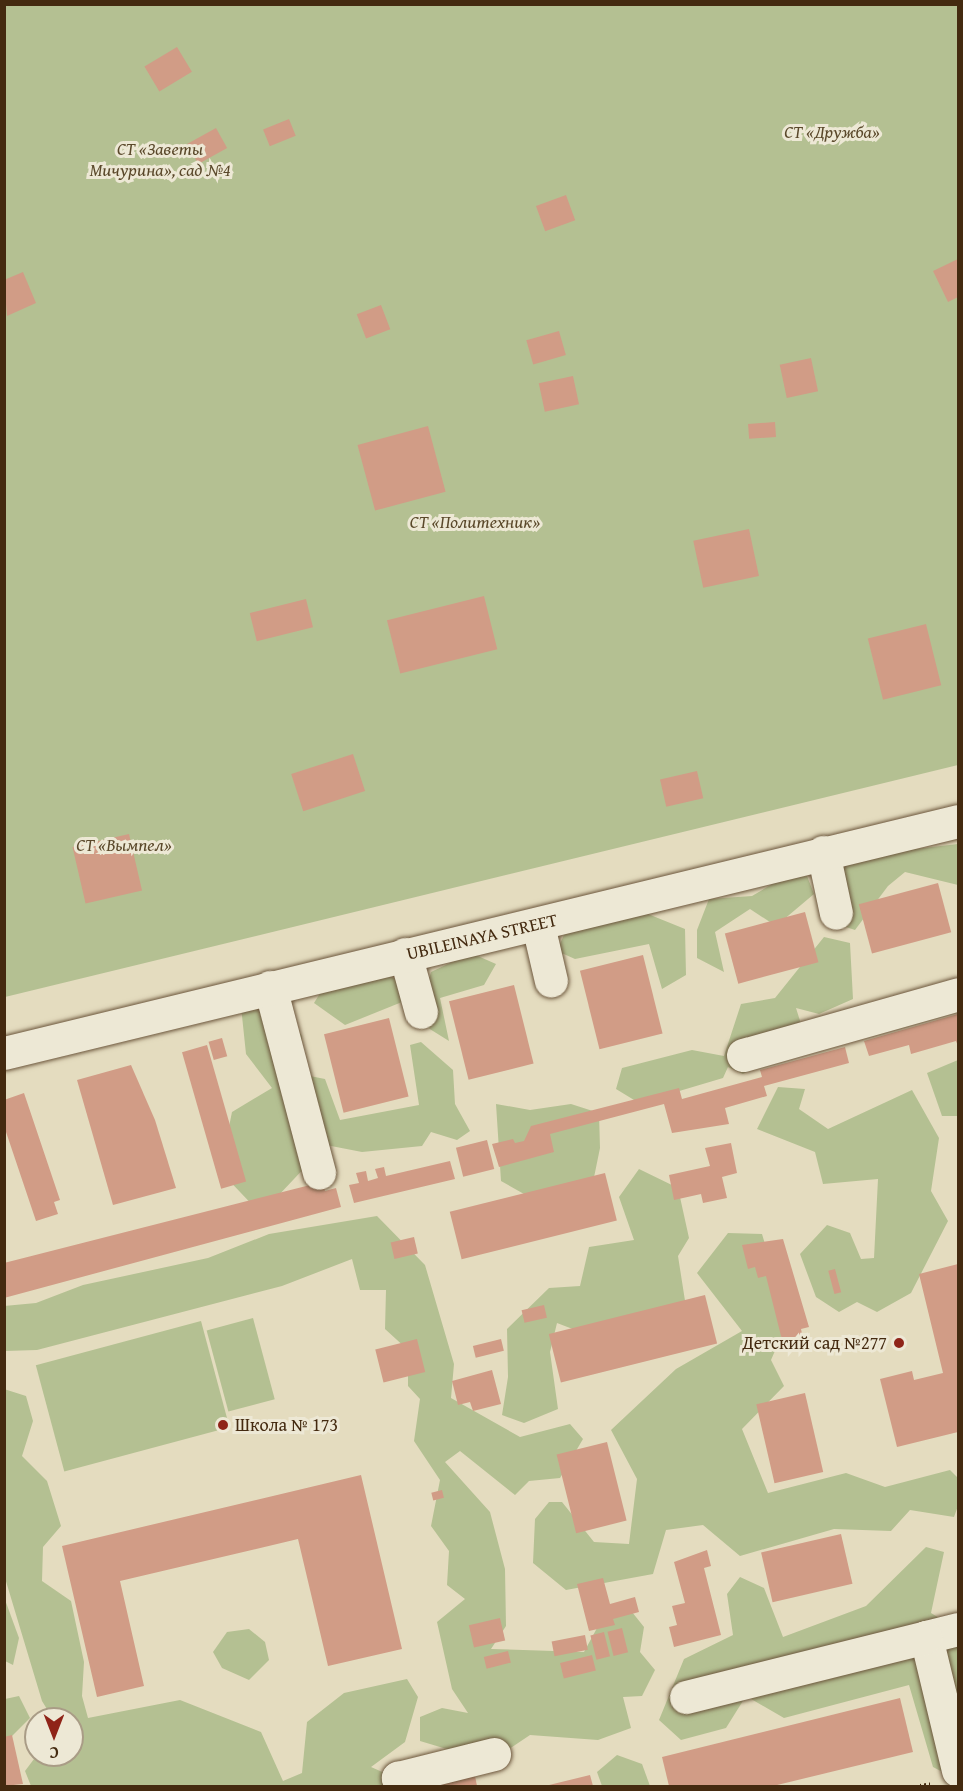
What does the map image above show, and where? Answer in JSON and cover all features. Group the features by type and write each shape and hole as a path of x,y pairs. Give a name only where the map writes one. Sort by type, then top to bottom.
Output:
{"street":[{"name":"UBILEINAYA STREET","path":"4,1053 405,954 538,925 958,820"},
{"path":"823,852 836,913"},
{"path":"538,925 551,981"},
{"path":"405,954 421,1012"},
{"path":"270,987 319,1173"},
{"path":"743,1055 958,994"},
{"path":"686,1697 958,1629"},
{"path":"926,1637 958,1770"},
{"path":"401,1786 398,1778 494,1754"}],"green space":[{"path":"4,5 958,5 958,765 5,997"},
{"path":"958,844 958,885 905,872 888,886 855,930 828,921 823,889 854,856"},
{"path":"807,876 814,894 776,926 750,909 715,932 724,972 697,958 697,930 709,899 752,896 779,880"},
{"path":"643,912 685,929 686,975 662,989 649,944 575,959 557,951 566,930"},
{"path":"824,937 850,943 853,999 819,1014 796,1008 806,1040 743,1074 728,1067 723,1078 639,1103 616,1089 622,1068 692,1050 724,1056 741,1004 775,998"},
{"path":"471,953 496,964 484,985 440,998 449,1041 417,1021 431,972"},
{"path":"366,967 399,980 402,1002 345,1025 314,1003 332,974"},
{"path":"240,997 280,1005 302,1036 300,1074 325,1079 340,1120 419,1105 410,1045 421,1042 453,1070 455,1104 470,1131 457,1140 431,1132 422,1146 362,1152 326,1145 261,1214 220,1171 232,1112 272,1088 246,1054"},
{"path":"958,1060 958,1116 942,1116 927,1073"},
{"path":"778,1087 805,1089 799,1109 828,1129 912,1090 939,1138 931,1191 948,1221 911,1293 877,1312 857,1302 839,1312 816,1297 800,1254 827,1225 850,1233 861,1259 874,1258 878,1179 823,1184 815,1152 757,1129"},
{"path":"496,1104 530,1110 571,1104 599,1113 600,1148 591,1192 540,1203 501,1181"},
{"path":"639,1169 678,1188 689,1238 678,1256 686,1307 591,1336 557,1323 550,1352 558,1409 524,1423 502,1415 508,1377 507,1329 549,1288 580,1286 589,1247 634,1240 619,1197"},
{"path":"377,1216 425,1265 454,1364 451,1398 520,1437 570,1424 583,1439 560,1478 529,1481 515,1495 460,1451 445,1462 490,1512 505,1569 506,1626 491,1649 584,1652 603,1617 628,1607 644,1627 640,1652 655,1670 642,1696 623,1697 631,1728 598,1740 530,1735 490,1762 420,1741 420,1717 442,1708 468,1713 452,1689 437,1622 465,1599 447,1585 449,1551 431,1526 440,1480 414,1441 420,1399 408,1386 408,1350 385,1329 386,1290 360,1290 352,1259 282,1286 37,1350 5,1351 4,1306 36,1303 83,1285 208,1258 269,1234"},
{"path":"728,1233 762,1234 788,1321 771,1360 784,1386 742,1429 768,1493 846,1473 885,1487 950,1470 958,1478 958,1506 954,1517 910,1510 891,1531 834,1529 740,1556 703,1525 666,1530 653,1574 566,1590 533,1563 535,1519 549,1502 562,1502 594,1542 629,1544 637,1479 611,1430 676,1369 742,1331 697,1273"},
{"path":"253,1318 275,1399 228,1412 207,1330"},
{"path":"201,1321 229,1427 64,1472 36,1365"},
{"path":"4,1389 26,1396 33,1421 22,1456 47,1481 61,1526 43,1547 42,1581 71,1601 84,1662 82,1696 88,1718 180,1700 261,1732 283,1781 302,1773 307,1722 344,1693 407,1679 418,1697 405,1742 371,1767 414,1786 31,1786 25,1771 28,1767 84,1767 84,1707 46,1707 5,1578"},
{"path":"926,1547 944,1552 931,1613 949,1624 958,1620 958,1780 933,1767 909,1685 784,1718 746,1696 726,1728 681,1740 659,1720 684,1659 733,1635 727,1594 740,1577 764,1588 783,1637 866,1606"},
{"path":"4,1597 19,1638 13,1665 5,1661"},
{"path":"249,1629 265,1642 269,1660 249,1680 222,1668 213,1652 227,1632"},
{"path":"19,1696 24,1707 24,1724 5,1743 5,1699"},
{"path":"617,1755 642,1764 650,1786 602,1786 597,1772"}],"building":[{"path":"177,47 192,72 159,91 144,67"},
{"path":"289,119 296,136 270,146 263,129"},
{"path":"216,128 227,148 198,164 187,144"},
{"path":"566,195 575,220 545,231 536,206"},
{"path":"958,259 958,297 948,302 933,271"},
{"path":"23,272 36,303 7,316 4,280"},
{"path":"381,305 390,329 366,339 357,314"},
{"path":"559,331 566,355 533,364 526,340"},
{"path":"811,358 818,391 787,398 780,365"},
{"path":"573,376 579,404 545,412 539,383"},
{"path":"775,422 776,437 749,439 748,424"},
{"path":"428,426 446,492 375,511 357,445"},
{"path":"749,529 759,576 703,588 693,541"},
{"path":"484,596 497,649 400,674 387,620"},
{"path":"306,599 313,627 257,641 250,613"},
{"path":"926,624 941,685 883,700 868,639"},
{"path":"353,754 365,791 303,811 291,774"},
{"path":"697,771 703,798 666,807 660,780"},
{"path":"129,834 142,891 86,904 72,847"},
{"path":"938,883 951,932 872,953 859,904"},
{"path":"805,912 818,962 738,984 725,933"},
{"path":"643,955 663,1034 600,1049 580,971"},
{"path":"514,985 534,1064 469,1080 449,1001"},
{"path":"958,1014 958,1046 956,1041 911,1054 909,1045 869,1056 864,1041"},
{"path":"389,1018 409,1097 344,1113 324,1034"},
{"path":"222,1038 227,1056 214,1060 209,1042"},
{"path":"207,1045 246,1181 221,1189 182,1052"},
{"path":"845,1047 849,1063 764,1086 767,1096 725,1108 729,1124 672,1133 664,1104 550,1134 554,1152 499,1167 492,1144 513,1139 515,1143 524,1141 531,1126 679,1088 682,1099 762,1077 760,1070"},
{"path":"131,1065 155,1120 176,1188 113,1205 77,1080"},
{"path":"24,1093 60,1200 54,1202 58,1214 36,1221 4,1126 4,1100"},
{"path":"487,1140 494,1169 463,1177 456,1148"},
{"path":"731,1143 737,1173 722,1177 727,1198 703,1203 701,1194 674,1200 669,1175 710,1166 705,1148"},
{"path":"450,1161 455,1179 354,1203 349,1185 359,1183 356,1173 366,1171 368,1181 378,1178 375,1169 384,1167 386,1176"},
{"path":"605,1173 617,1221 462,1259 450,1212"},
{"path":"322,1182 325,1191 336,1188 341,1207 4,1298 4,1263"},
{"path":"414,1237 418,1254 394,1259 391,1242"},
{"path":"783,1239 809,1327 801,1329 804,1343 784,1348 766,1276 758,1278 755,1267 748,1269 742,1245"},
{"path":"958,1264 958,1432 897,1447 880,1379 912,1371 914,1380 943,1373 919,1274"},
{"path":"835,1269 841,1292 834,1294 828,1271"},
{"path":"705,1295 717,1344 561,1382 549,1334"},
{"path":"544,1305 547,1318 525,1323 522,1310"},
{"path":"417,1339 425,1372 384,1382 375,1349"},
{"path":"501,1339 504,1351 476,1358 473,1346"},
{"path":"492,1370 501,1404 473,1411 470,1402 458,1405 452,1381"},
{"path":"805,1393 823,1472 775,1483 756,1404"},
{"path":"607,1442 627,1521 576,1533 557,1455"},
{"path":"361,1475 402,1649 328,1666 298,1539 120,1581 144,1686 97,1697 62,1546"},
{"path":"442,1490 444,1498 433,1500 431,1493"},
{"path":"841,1534 852,1584 773,1602 761,1552"},
{"path":"707,1550 711,1566 704,1568 721,1635 674,1647 669,1627 677,1625 672,1606 685,1603 674,1562"},
{"path":"603,1578 610,1604 635,1597 639,1612 613,1619 615,1625 589,1631 577,1584"},
{"path":"500,1618 505,1640 474,1648 469,1625"},
{"path":"622,1628 628,1652 613,1656 607,1632"},
{"path":"604,1632 610,1656 596,1660 590,1635"},
{"path":"585,1635 588,1650 554,1656 552,1641"},
{"path":"508,1651 511,1663 487,1669 484,1657"},
{"path":"592,1655 596,1671 564,1679 560,1663"},
{"path":"900,1698 913,1752 773,1786 669,1786 662,1757"},
{"path":"12,1735 23,1784 4,1786 4,1737"},
{"path":"590,1775 593,1786 545,1786"},
{"path":"475,1776 477,1786 436,1786"}],"place":[{"name":"Детский сад №277","path":"899,1343"},
{"name":"Школа № 173","path":"223,1425"}],"park label":[{"name":"СТ «Дружба»","path":"832,132"},
{"name":"СТ «Заветы Мичурина», сад №4","path":"160,160"},
{"name":"СТ «Политехник»","path":"475,522"},
{"name":"СТ «Вымпел»","path":"124,845"}]}
